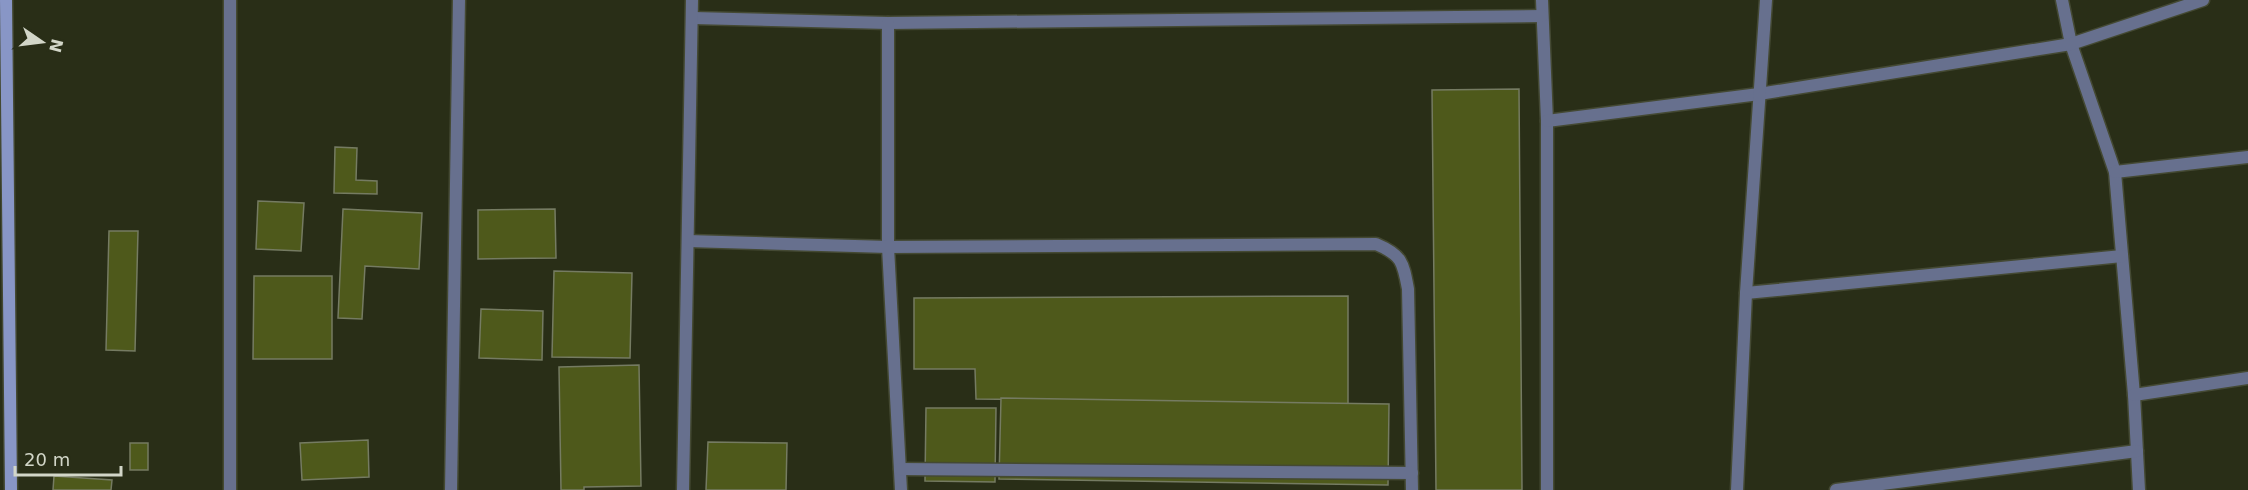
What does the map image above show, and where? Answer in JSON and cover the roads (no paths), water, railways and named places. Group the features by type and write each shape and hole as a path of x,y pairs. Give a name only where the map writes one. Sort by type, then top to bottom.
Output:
{"street":[{"path":"6,0 11,490"},
{"path":"230,0 230,490"},
{"path":"451,490 459,0"},
{"path":"683,490 692,0"},
{"path":"1542,0 1547,121 1548,490"},
{"path":"1737,490 1746,293 1766,0"},
{"path":"2062,0 2071,44 2115,172 2134,395 2139,490"},
{"path":"1547,121 1759,94 2071,44 2203,0"},
{"path":"693,18 888,23 1542,16"},
{"path":"888,23 888,247 901,490"},
{"path":"2115,172 2248,157"},
{"path":"688,241 888,247 1376,244 1393,251 1404,263 1408,289 1412,490"},
{"path":"1746,293 2122,256"},
{"path":"2134,395 2248,378"},
{"path":"1836,490 2137,450"},
{"path":"900,469 1412,473"}]}
